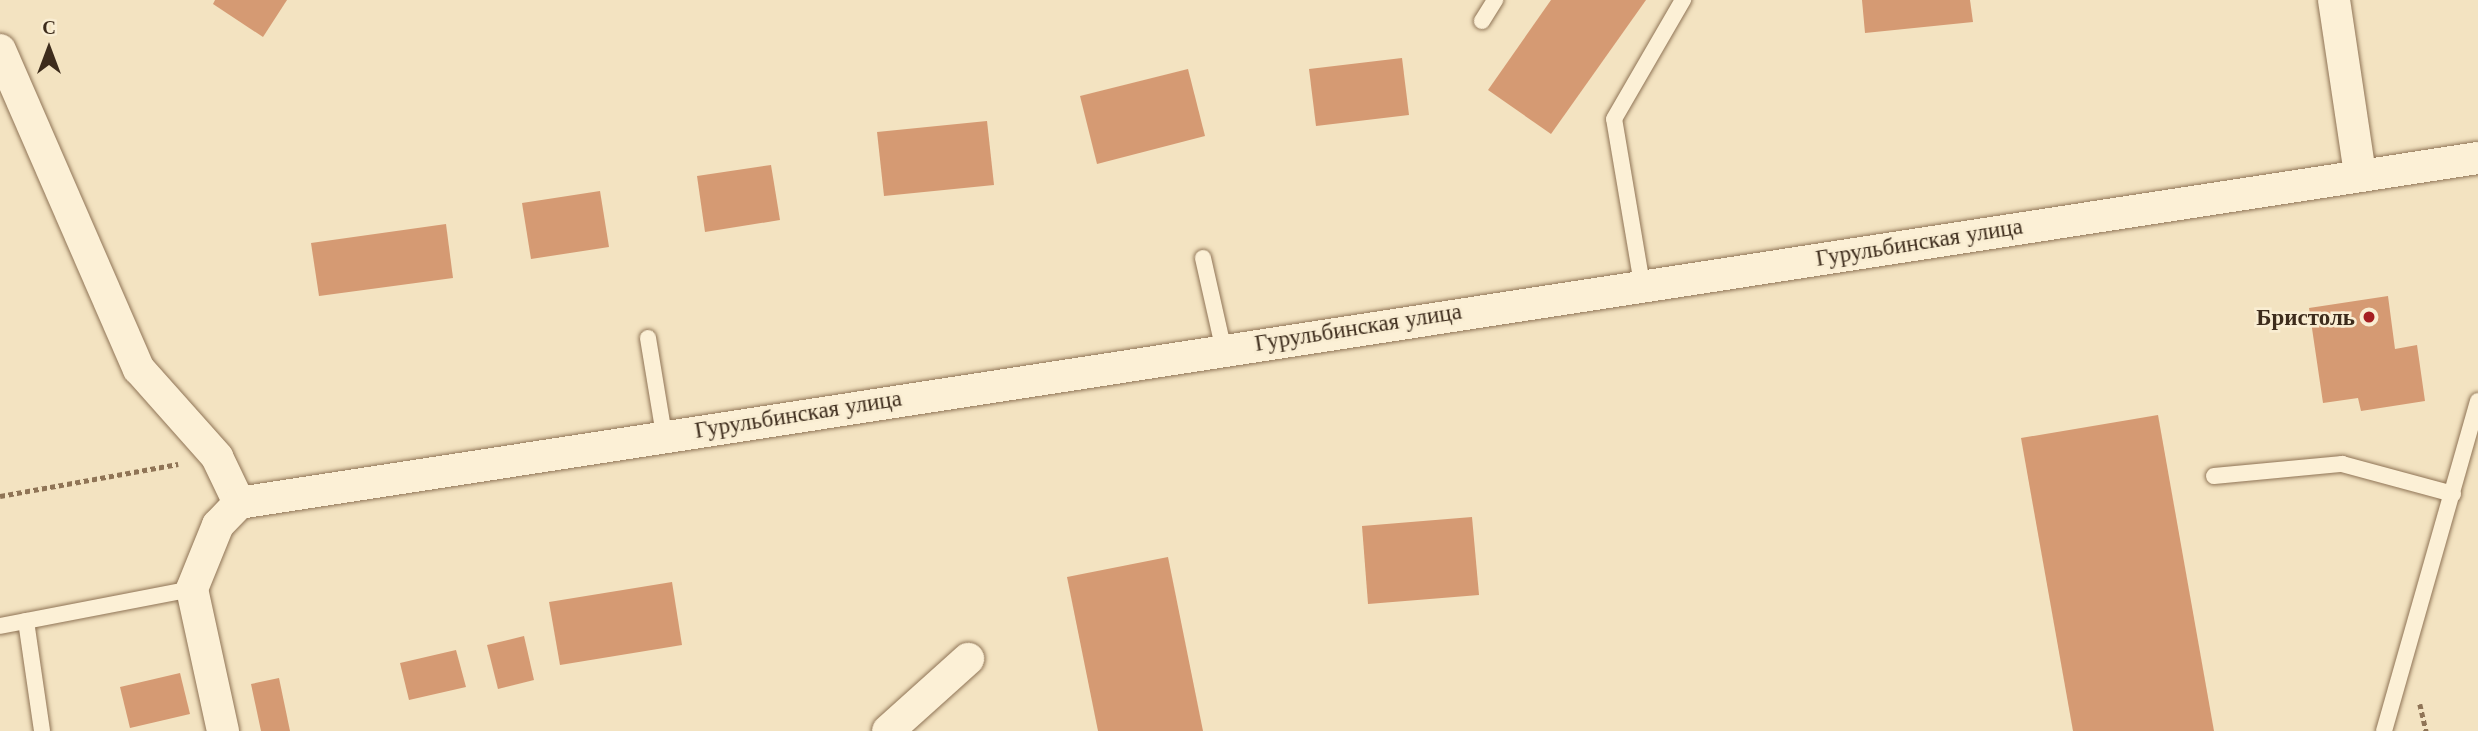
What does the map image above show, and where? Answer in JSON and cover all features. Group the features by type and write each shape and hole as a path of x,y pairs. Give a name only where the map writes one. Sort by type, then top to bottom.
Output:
{"street":[{"path":"2334,0 2360,175"},
{"path":"0,50 139,369 217,457 239,503 218,525 191,589 223,731"},
{"name":"Гурульбинская улица","path":"239,503 1223,347 2478,158"},
{"path":"888,731 968,659"}],"lane":[{"path":"1482,21 1495,0"},
{"path":"1642,284 1614,119 1683,0"},
{"path":"1203,258 1223,347"},
{"path":"649,338 664,435"},
{"path":"2384,731 2478,401"},
{"path":"2214,476 2342,464 2453,494"},
{"path":"0,626 191,589"},
{"path":"26,621 41,731"}],"path":[{"path":"0,496 217,457"}],"building":[{"path":"215,0 287,0 263,37 213,4"},
{"path":"1551,0 1646,0 1551,134 1488,90"},
{"path":"1862,0 1970,0 1973,22 1865,33"},
{"path":"1402,58 1409,115 1316,126 1309,69"},
{"path":"1188,69 1205,136 1097,164 1080,96"},
{"path":"987,121 994,185 884,196 877,132"},
{"path":"771,165 780,220 705,232 697,176"},
{"path":"600,191 609,247 531,259 522,203"},
{"path":"446,224 453,278 319,296 311,243"},
{"path":"2388,296 2395,349 2417,345 2425,401 2361,411 2358,398 2323,403 2309,308"},
{"path":"2158,415 2214,731 2073,731 2021,438"},
{"path":"1472,517 1479,595 1368,604 1362,526"},
{"path":"1168,557 1203,731 1098,731 1067,577"},
{"path":"672,582 682,645 560,665 549,602"},
{"path":"524,636 534,680 498,689 487,645"},
{"path":"456,650 466,687 409,700 400,663"},
{"path":"180,673 190,714 130,728 120,687"},
{"path":"279,678 290,731 261,731 251,684"}],"place":[{"name":"Бристоль","path":"2369,317"}]}
